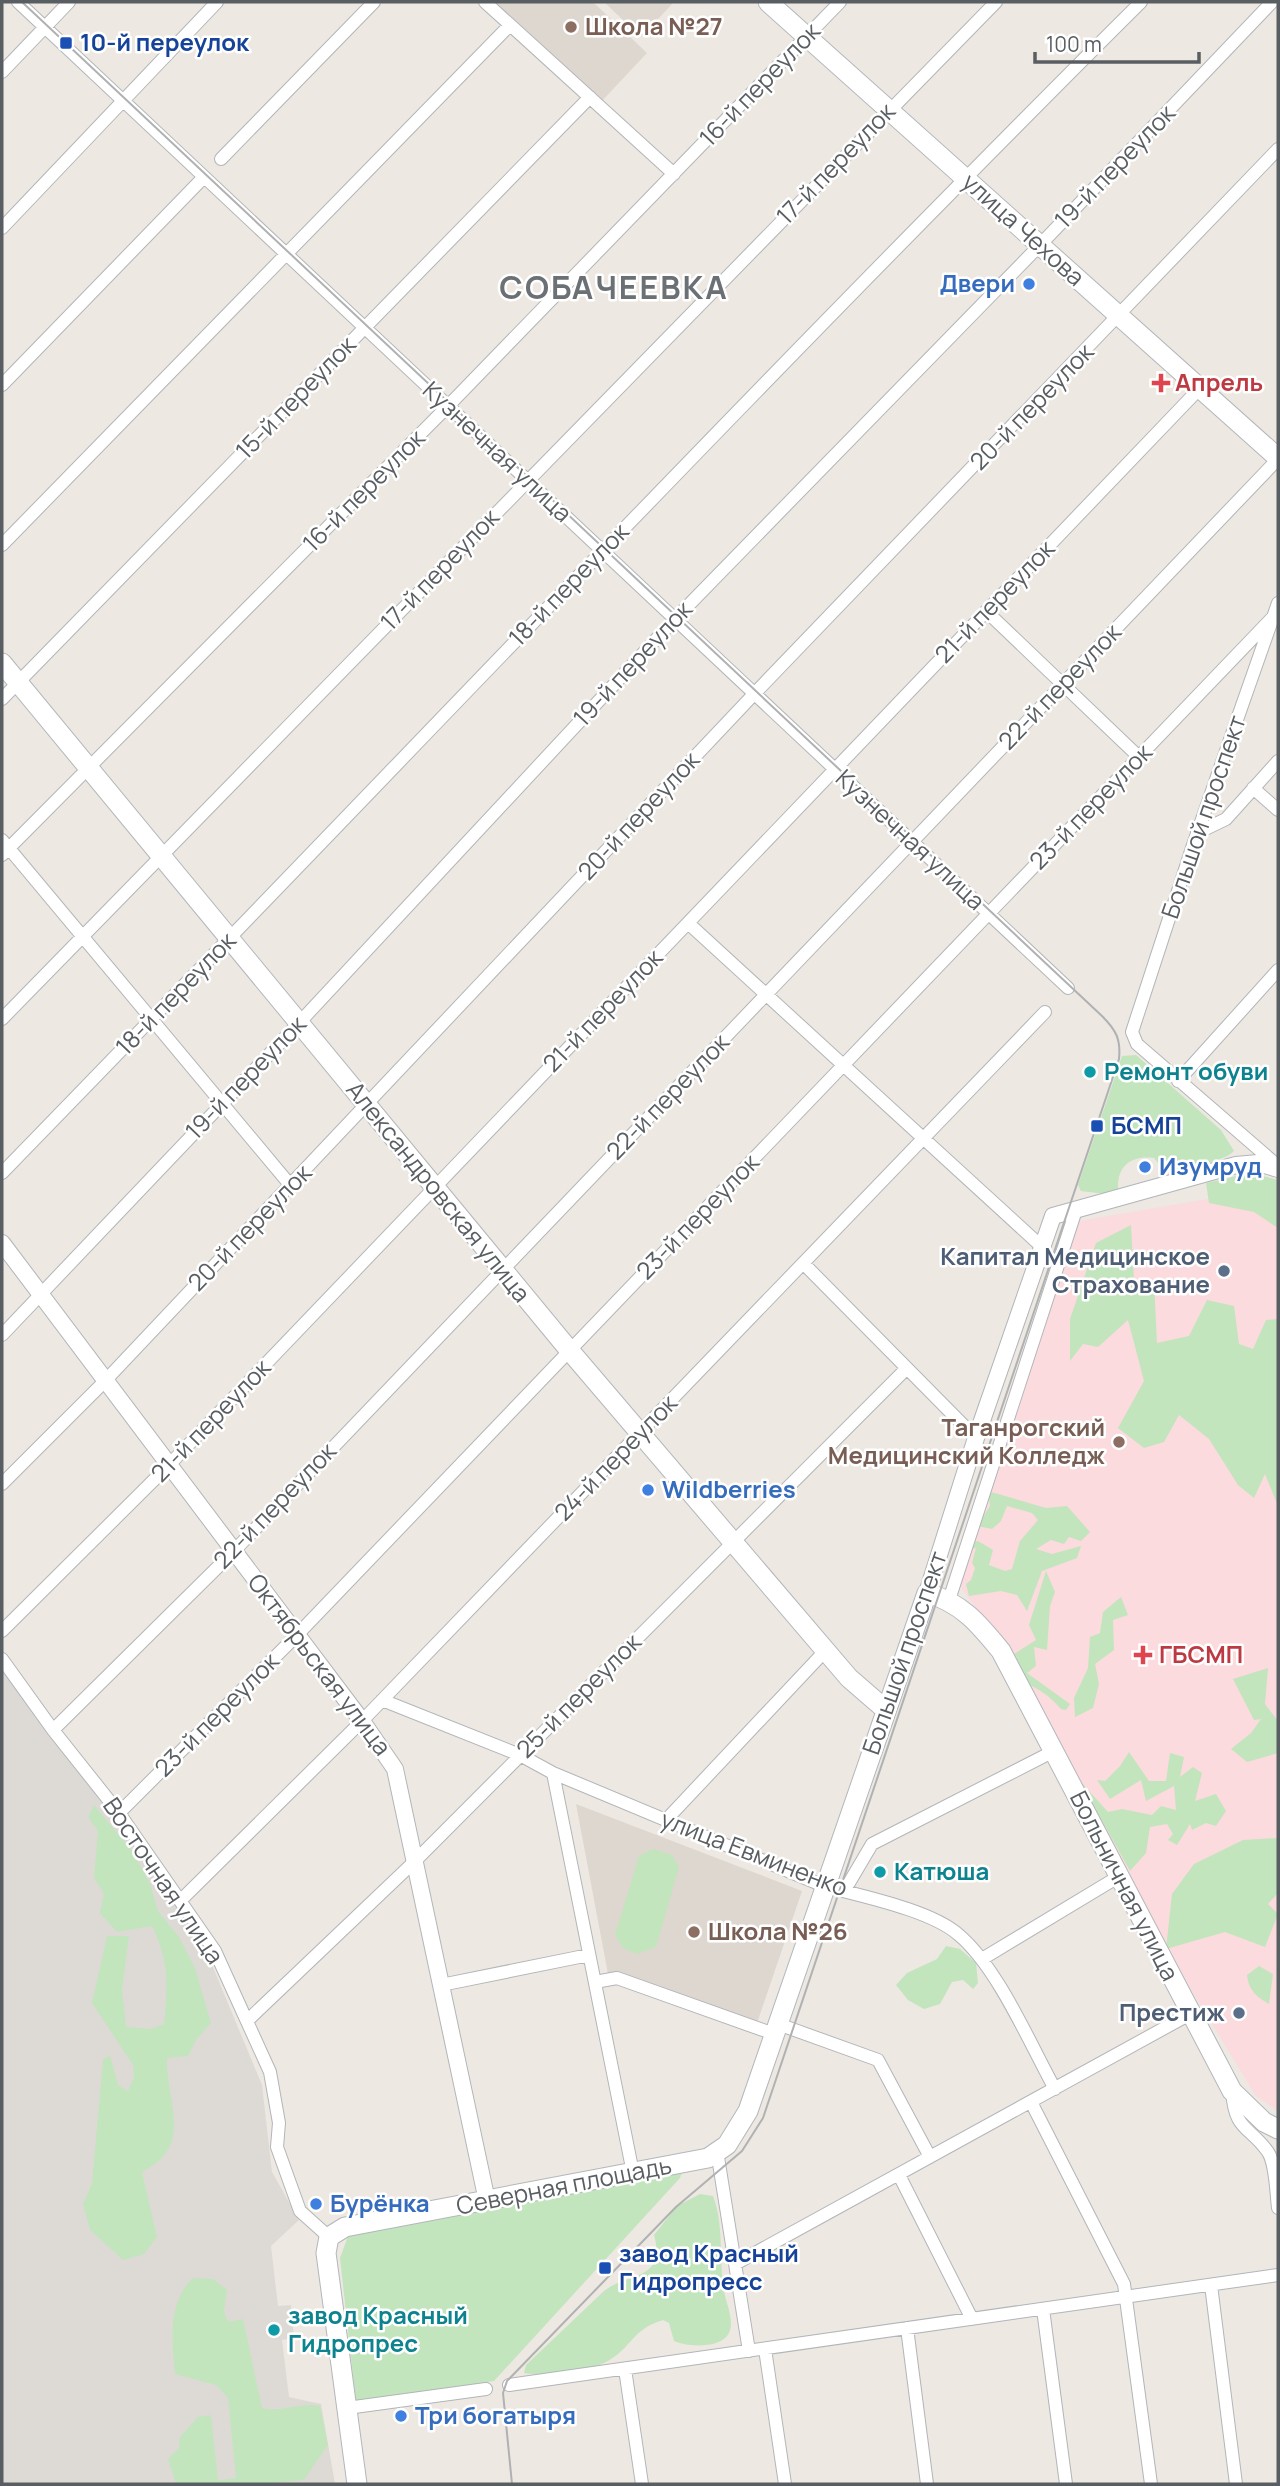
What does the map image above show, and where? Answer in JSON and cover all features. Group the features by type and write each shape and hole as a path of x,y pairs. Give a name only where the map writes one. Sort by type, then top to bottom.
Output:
{"main road":[{"name":"улица Чехова","path":"768,2 1278,459"},
{"name":"Александровская улица","path":"2,663 639,1434 849,1678 886,1710"},
{"name":"Больничная улица","path":"927,1593 949,1600 973,1616 1001,1651 1232,2091"},
{"name":"Большой проспект","path":"748,2111 776,2029 832,1888 886,1710 927,1593"},
{"path":"1232,2091 1265,2122 1278,2129"},
{"name":"Северная площадь","path":"329,2237 345,2227 708,2158 727,2145 741,2128 748,2111"},
{"path":"329,2237 326,2253 357,2484"}],"street":[{"name":"Кузнечная улица","path":"18,2 1068,988"},
{"path":"2,72 69,2"},
{"path":"2,228 217,2"},
{"path":"221,159 374,2"},
{"path":"485,2 674,174"},
{"name":"16-й переулок","path":"4,848 448,406 839,2"},
{"name":"17-й переулок","path":"2,1018 996,2"},
{"name":"18-й переулок","path":"2,1173 602,550 964,178 1141,2"},
{"name":"19-й переулок","path":"2,1335 299,1023 675,619 1040,245 1272,2"},
{"path":"2,545 510,25"},
{"name":"15-й переулок","path":"2,699 590,97"},
{"name":"20-й переулок","path":"2,1484 105,1381 755,693 1278,149"},
{"path":"2,385 204,177"},
{"name":"21-й переулок","path":"2,1631 169,1465 1200,388"},
{"name":"22-й переулок","path":"53,1730 234,1550 1278,459"},
{"name":"Большой проспект","path":"1178,1081 1137,1044 1132,1032 1197,833 1278,603"},
{"path":"986,611 1139,757"},
{"name":"23-й переулок","path":"119,1813 298,1635 1273,617"},
{"path":"1197,833 1226,819 1278,761"},
{"path":"1254,788 1278,810"},
{"path":"4,848 82,936 291,1186"},
{"path":"688,923 1041,1246"},
{"path":"1278,970 1178,1081 1278,1168"},
{"name":"24-й переулок","path":"182,1899 362,1721 1045,1012"},
{"path":"1236,1165 1247,1151 1242,1135"},
{"name":"Большой проспект","path":"927,1593 976,1438 1053,1216 1236,1165 1258,1163 1278,1168"},
{"name":"Большой проспект","path":"949,1600 1076,1210"},
{"name":"Октябрьская улица","path":"2,1243 298,1635 395,1769 487,2201"},
{"path":"803,1263 976,1438"},
{"name":"25-й переулок","path":"248,2020 415,1861 907,1368"},
{"path":"666,1820 825,1651"},
{"name":"Восточная улица","path":"2,1659 182,1899 215,1951 270,2072 279,2123 277,2147 300,2211 329,2237"},
{"name":"улица Евминенко","path":"382,1700 520,1755 553,1773 832,1888 870,1897 958,1933 982,1959 1055,2089"},
{"path":"832,1888 849,1883 872,1844 1054,1751"},
{"path":"553,1773 633,2173"},
{"path":"982,1959 1118,1877"},
{"path":"441,1985 589,1955"},
{"path":"595,1983 617,1978 878,2060 930,2157"},
{"path":"735,2264 1190,2014"},
{"name":"Больничная улица","path":"1232,2091 1233,2110 1240,2125 1269,2154 1278,2208"},
{"path":"1031,2102 1124,2284 1151,2484"},
{"path":"718,2151 749,2351"},
{"path":"898,2175 972,2319"},
{"path":"509,2385 1278,2275"},
{"path":"1211,2285 1236,2484"},
{"path":"1043,2309 1066,2484"},
{"path":"907,2328 927,2484"},
{"path":"765,2349 785,2484"},
{"path":"625,2369 642,2484"},
{"path":"347,2408 486,2389"}],"shaded area":[{"name":"Школа №27","path":"494,2 593,2 647,53 600,103"},
{"path":"604,2 674,2 641,37"},
{"name":"ГБСМП","path":"1278,1187 1278,2111 1256,2096 1166,1949 1004,1646 957,1582 1073,1222"},
{"path":"2,1664 200,1936 262,2085 272,2172 299,2220 271,2246 278,2306 291,2305 294,2338 282,2340 289,2397 321,2404 335,2484 2,2484"},
{"name":"Школа №26","path":"576,1804 802,1891 756,2026 608,1974"}],"green space":[{"path":"1136,1055 1221,1130 1234,1151 1211,1162 1179,1169 1163,1169 1154,1158 1139,1158 1123,1168 1118,1189 1106,1194 1081,1191 1078,1185 1122,1056"},
{"path":"1259,1175 1278,1180 1278,1228 1254,1212 1209,1203 1206,1183 1236,1176"},
{"path":"1131,1225 1134,1281 1154,1282 1157,1343 1189,1336 1207,1300 1234,1306 1239,1344 1253,1349 1266,1320 1278,1319 1278,1506 1265,1474 1254,1498 1238,1485 1209,1439 1179,1415 1164,1442 1144,1448 1118,1428 1144,1381 1128,1320 1098,1347 1083,1344 1070,1361 1070,1319 1096,1243"},
{"path":"988,1491 1046,1508 1067,1506 1090,1532 1081,1541 1069,1537 1064,1544 1051,1540 1036,1549 1052,1554 1081,1546 1077,1558 1042,1571 1027,1611 1017,1595 1001,1591 969,1596 966,1584 971,1580 975,1568 972,1563 976,1548 969,1549 973,1542 978,1541 993,1550 989,1565 1005,1571 1012,1569 1020,1541 1038,1520 1032,1513 1007,1506 1001,1521 992,1529 977,1526 990,1506"},
{"path":"1046,1571 1055,1592 1050,1606 1047,1650 1034,1647 1036,1666 1027,1673 1070,1704 1066,1710 1061,1709 1042,1692 1018,1681 1017,1658 1014,1654 1036,1640 1029,1625"},
{"path":"1121,1597 1128,1615 1113,1620 1114,1650 1095,1664 1099,1684 1093,1708 1075,1717 1074,1698 1088,1668 1090,1637 1100,1633 1103,1612"},
{"path":"1268,1668 1265,1704 1278,1721 1278,1753 1247,1762 1231,1749 1251,1733 1261,1719 1254,1720 1233,1679"},
{"path":"1129,1752 1149,1781 1166,1781 1170,1753 1184,1757 1180,1777 1193,1767 1202,1773 1195,1801 1216,1794 1226,1811 1216,1826 1206,1823 1192,1830 1190,1824 1177,1845 1168,1840 1173,1834 1167,1824 1150,1827 1146,1853 1130,1871 1080,1781 1108,1812 1122,1809 1152,1815 1161,1806 1176,1810 1174,1786 1146,1801 1141,1780 1110,1799 1097,1780 1105,1781"},
{"path":"94,1805 133,1852 150,1884 158,1911 179,1937 195,1968 211,2023 196,2040 188,2056 167,2058 173,2107 173,2136 168,2149 158,2161 142,2172 157,2237 144,2254 123,2260 90,2230 83,2204 92,2183 103,2060 110,2055 118,2085 128,2091 134,2077 133,2065 92,2003 107,1936 129,1936 122,1990 126,2027 151,2029 164,2024 166,1973 162,1950 152,1926 117,1932 100,1913 104,1894 94,1878 98,1831 88,1817"},
{"path":"1278,1838 1278,1893 1268,1904 1278,1914 1265,1947 1225,1932 1166,1949 1172,1894 1194,1864 1243,1840"},
{"path":"653,1849 672,1855 679,1867 656,1947 637,1954 623,1948 615,1935 639,1856"},
{"path":"946,1946 960,1949 976,1963 978,1983 973,1989 963,1980 952,1982 940,2004 924,2009 908,2000 896,1985 907,1973 937,1959"},
{"path":"1259,1966 1273,1974 1269,2004 1254,1993 1249,1985 1247,1975"},
{"path":"683,2169 680,2178 494,2381 356,2403 340,2258 350,2231"},
{"path":"700,2194 713,2196 717,2208 723,2284 731,2320 729,2333 725,2338 703,2345 680,2343 674,2341 669,2323 663,2320 645,2328 618,2354 592,2368 569,2373 524,2373 526,2365 604,2291 650,2268 657,2250 654,2235 677,2206"},
{"path":"193,2278 213,2279 227,2290 224,2311 228,2322 243,2319 262,2408 320,2406 328,2445 304,2480 259,2484 176,2484 168,2459 179,2448 180,2437 198,2417 211,2415 218,2480 236,2478 228,2398 216,2385 175,2374 175,2310"}],"tram line":[{"path":"22,2 1102,1016 1114,1030 1118,1040 1119,1059 763,2118 742,2151 676,2207 507,2381 503,2393 512,2484"}],"place":[{"name":"Школа №27","path":"571,27"},
{"name":"10-й переулок","path":"66,43"},
{"name":"Двери","path":"1029,284"},
{"name":"Апрель","path":"1161,383"},
{"name":"Ремонт обуви","path":"1090,1072"},
{"name":"БСМП","path":"1097,1126"},
{"name":"Изумруд","path":"1145,1167"},
{"name":"Капитал Медицинское Страхование","path":"1224,1271"},
{"name":"Таганрогский Медицинский Колледж","path":"1119,1442"},
{"name":"Wildberries","path":"648,1490"},
{"name":"ГБСМП","path":"1143,1655"},
{"name":"Катюша","path":"880,1872"},
{"name":"Школа №26","path":"694,1932"},
{"name":"Престиж","path":"1239,2013"},
{"name":"Бурёнка","path":"316,2204"},
{"name":"завод Красный Гидропресс","path":"605,2268"},
{"name":"завод Красный Гидропрес","path":"274,2330"},
{"name":"Три богатыря","path":"401,2416"}],"district":[{"name":"СОБАЧЕЕВКА","path":"614,288"}]}
